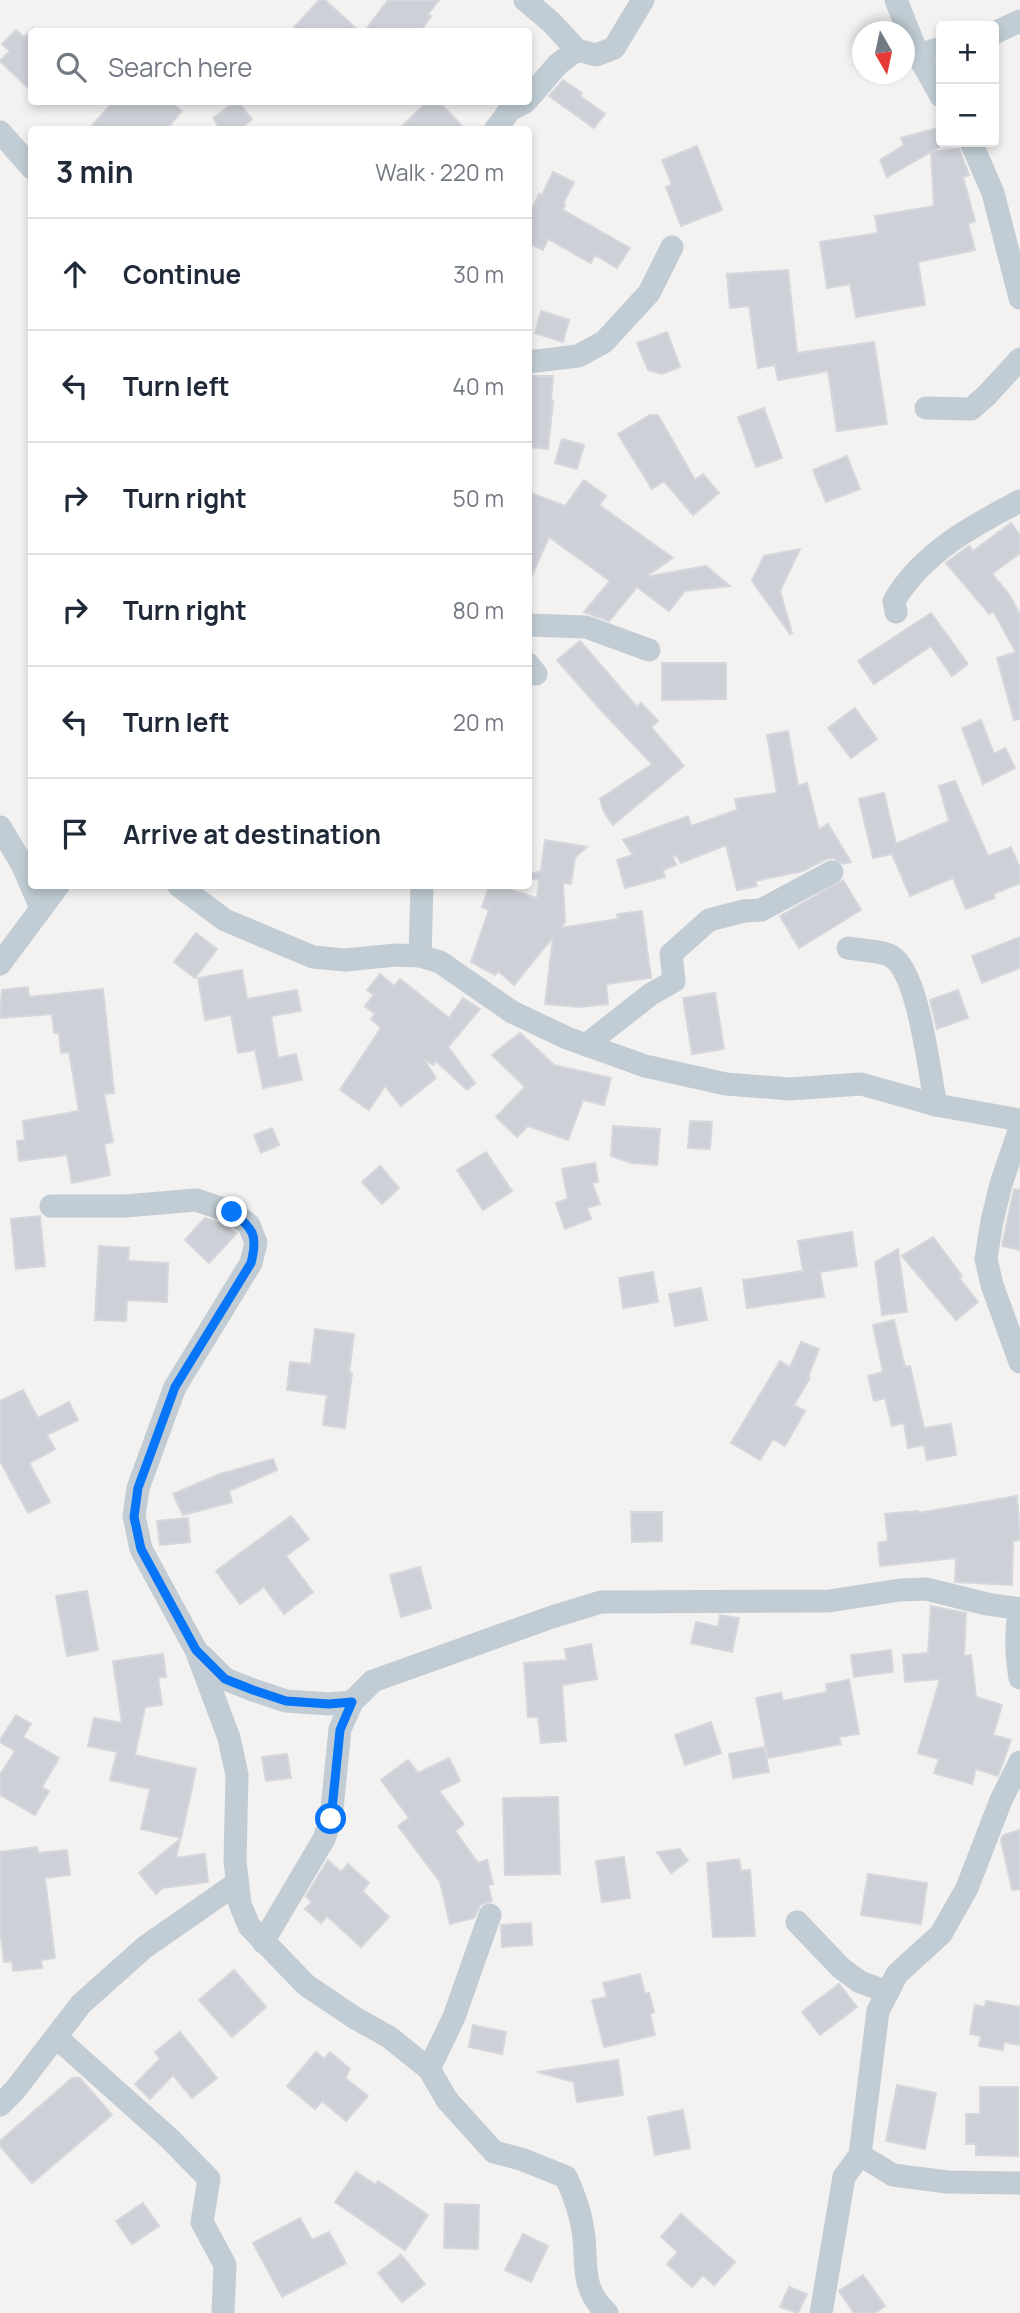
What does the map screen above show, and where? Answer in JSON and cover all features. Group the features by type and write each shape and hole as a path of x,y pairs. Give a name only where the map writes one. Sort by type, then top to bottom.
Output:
{"street":[{"path":"525,0 551,22 577,50 596,55 614,48 643,0"},
{"path":"896,0 918,55 936,87"},
{"path":"999,31 1020,21"},
{"path":"532,94 558,65 577,50"},
{"path":"918,55 936,50"},
{"path":"498,126 510,110 518,105"},
{"path":"0,132 28,164"},
{"path":"975,147 993,193 1020,298"},
{"path":"532,362 578,356 604,342 649,293 672,247"},
{"path":"926,408 971,409 1020,359"},
{"path":"896,612 894,601 918,569 944,546 1020,501"},
{"path":"532,625 586,627 649,650"},
{"path":"0,827 28,878"},
{"path":"586,1045 651,995 674,981 671,954 709,920 744,911 761,910 832,872"},
{"path":"33,889 41,908"},
{"path":"0,964 56,889"},
{"path":"183,889 225,920 313,957 345,960 396,955 420,956 440,962 512,1012 567,1038 645,1066 726,1084 790,1089 861,1084 936,1105 1020,1120"},
{"path":"420,956 422,889"},
{"path":"848,948 891,956 907,974 918,1008 936,1105"},
{"path":"1020,1128 1001,1184 986,1259 992,1284 1020,1362"},
{"path":"51,1206 125,1206 196,1200 232,1212 249,1225 256,1243 251,1263 175,1387 138,1488 134,1517 141,1549 196,1650 229,1738 237,1775 235,1861 240,1904 249,1926 306,1985 355,2018 389,2036 429,2069 447,2100 494,2152 521,2159 566,2177 578,2203 583,2232 585,2276 598,2304 607,2313"},
{"path":"263,1942 324,1839 331,1819 340,1730 352,1702 373,1681 552,1617 601,1602 829,1601 900,1590 926,1589 986,1604 1020,1609 1016,1652 1020,1678"},
{"path":"196,1650 225,1679 253,1690 286,1701 329,1704 352,1702"},
{"path":"821,2313 844,2177 860,2155 878,2011 897,1974 941,1934 967,1888 1001,1800 1020,1762"},
{"path":"0,2105 15,2091 81,2004 145,1947 237,1883"},
{"path":"429,2069 469,1980 490,1915"},
{"path":"797,1922 841,1968 860,1982 888,1992"},
{"path":"56,2037 170,2139 209,2179 202,2222 225,2265 223,2313"},
{"path":"860,2155 893,2175 947,2182 1020,2182"}],"building":[{"path":"319,0 325,0 356,28 294,28"},
{"path":"388,0 439,0 428,14 431,16 423,28 367,28"},
{"path":"16,30 24,37 28,33 28,88 0,61 10,51 2,44"},
{"path":"563,80 605,114 594,128 549,96"},
{"path":"110,105 174,105 182,111 169,126 92,126"},
{"path":"231,105 240,105 252,119 244,126 218,126 213,118"},
{"path":"424,105 442,105 462,126 402,126"},
{"path":"936,128 936,147 939,147 887,177 880,160 904,145 901,138"},
{"path":"697,146 722,210 681,226 666,187 672,185 662,160"},
{"path":"959,149 969,175 963,177 975,221 968,224 975,250 918,262 925,305 856,317 850,284 827,288 820,242 878,233 875,216 934,206 931,152"},
{"path":"553,172 574,182 563,204 563,210 630,248 617,268 595,255 591,263 548,239 543,250 532,245 532,209 539,194 542,195"},
{"path":"788,270 797,353 874,342 887,424 837,431 828,371 778,380 775,365 758,368 749,306 730,308 727,274"},
{"path":"541,311 569,320 563,342 535,333"},
{"path":"667,332 680,367 662,374 648,370 637,343"},
{"path":"532,376 553,376 548,449 532,447"},
{"path":"764,408 782,458 756,467 738,417"},
{"path":"650,415 658,415 695,480 703,474 719,493 693,515 664,481 652,489 618,434"},
{"path":"562,439 584,445 577,469 555,463"},
{"path":"847,456 860,489 826,502 813,470"},
{"path":"584,480 606,496 599,505 673,558 645,577 706,566 730,586 685,591 669,611 637,587 609,621 584,612 610,581 549,537 532,575 532,494 565,506"},
{"path":"1011,523 1020,535 1020,553 992,574 1009,594 1020,615 1020,719 1014,720 997,658 1016,652 993,611 989,614 946,563 969,546 973,551"},
{"path":"800,549 780,591 792,633 790,634 752,581 764,556"},
{"path":"931,613 968,664 952,676 931,646 874,684 858,661"},
{"path":"580,641 637,707 641,703 658,721 651,727 684,766 613,825 604,812 600,799 652,764 557,660"},
{"path":"662,663 726,663 726,699 662,700"},
{"path":"855,708 877,739 851,758 828,728"},
{"path":"981,720 994,754 1005,748 1015,768 983,784 962,728"},
{"path":"788,731 798,786 807,783 819,830 828,824 851,862 843,864 833,858 826,859 803,871 755,881 757,886 737,890 726,845 681,863 676,855 673,857 676,865 663,870 665,877 625,888 617,860 633,855 623,840 688,816 691,826 737,810 735,799 777,793 767,735"},
{"path":"955,781 988,856 1011,847 1020,868 1020,883 993,894 995,898 966,909 953,878 910,896 892,854 873,858 859,799 884,793 896,844 949,821 939,786"},
{"path":"545,840 587,847 573,859 575,858 571,884 563,883 565,922 560,928 618,919 617,914 642,911 651,978 606,984 608,1004 579,1007 545,1004 553,937 514,985 498,971 495,975 471,962 489,910 482,907 488,889 508,889 537,898 539,880 532,879 532,874 541,871"},
{"path":"843,880 861,910 799,948 780,916"},
{"path":"196,933 217,949 195,978 174,962"},
{"path":"1020,937 1020,968 982,983 972,956"},
{"path":"242,970 247,999 297,990 301,1011 271,1016 278,1058 296,1054 302,1080 263,1088 255,1050 238,1053 231,1015 205,1020 198,978"},
{"path":"380,974 394,986 400,979 449,1018 463,998 480,1009 448,1047 475,1083 467,1090 436,1061 433,1065 426,1060 436,1078 401,1106 385,1086 369,1110 340,1090 381,1028 371,1019 375,1014 365,1006 374,995 367,990"},
{"path":"28,987 29,997 103,989 114,1093 104,1094 113,1142 104,1144 110,1175 72,1183 67,1155 19,1161 17,1141 25,1140 23,1121 79,1111 69,1052 61,1053 59,1033 54,1033 52,1014 0,1018 2,990"},
{"path":"958,990 968,1018 937,1029 930,1000"},
{"path":"715,993 724,1049 692,1054 683,998"},
{"path":"520,1033 554,1065 611,1078 604,1105 583,1100 568,1140 528,1126 517,1137 496,1117 525,1087 492,1055"},
{"path":"690,1121 712,1122 710,1149 688,1148"},
{"path":"613,1126 660,1129 657,1165 632,1163 611,1156"},
{"path":"272,1128 279,1145 261,1153 254,1135"},
{"path":"486,1152 512,1191 483,1210 457,1170"},
{"path":"595,1163 598,1182 592,1183 600,1204 587,1208 591,1219 565,1229 556,1203 568,1199 562,1169"},
{"path":"380,1166 399,1188 382,1204 362,1182"},
{"path":"1014,1189 1020,1190 1020,1250 1002,1246"},
{"path":"40,1216 45,1266 16,1269 11,1219"},
{"path":"205,1218 225,1225 237,1233 209,1263 185,1240"},
{"path":"852,1232 857,1266 820,1272 824,1297 747,1308 743,1280 803,1271 798,1241"},
{"path":"933,1237 978,1302 956,1320 902,1256"},
{"path":"99,1246 129,1248 128,1261 168,1263 167,1302 127,1300 126,1321 95,1320"},
{"path":"898,1249 907,1312 882,1315 875,1262"},
{"path":"653,1272 658,1302 623,1308 619,1278"},
{"path":"701,1288 707,1320 675,1326 669,1294"},
{"path":"894,1320 905,1367 910,1366 924,1428 951,1424 956,1455 927,1460 924,1445 908,1448 904,1423 892,1426 885,1398 874,1401 868,1376 883,1372 873,1325"},
{"path":"315,1329 354,1334 345,1428 323,1425 327,1395 287,1390 290,1362 311,1364"},
{"path":"801,1342 819,1349 808,1377 810,1378 794,1405 805,1411 785,1446 773,1439 760,1460 731,1443 780,1361 790,1367"},
{"path":"23,1390 38,1418 69,1402 78,1420 47,1435 55,1449 29,1463 50,1502 28,1513 0,1461 0,1401"},
{"path":"273,1459 277,1470 229,1491 232,1502 183,1515 173,1494 220,1474"},
{"path":"1017,1496 1020,1540 1013,1541 1012,1585 955,1582 956,1558 880,1566 878,1543 888,1541 885,1514 918,1513"},
{"path":"631,1512 662,1512 662,1541 632,1542"},
{"path":"291,1516 309,1539 286,1556 313,1592 284,1614 264,1587 240,1604 216,1571"},
{"path":"188,1518 190,1542 160,1545 157,1521"},
{"path":"420,1567 431,1608 401,1617 390,1575"},
{"path":"87,1591 98,1650 67,1656 56,1596"},
{"path":"931,1606 966,1613 964,1656 971,1655 976,1697 1002,1705 993,1735 1011,1740 998,1776 976,1769 972,1784 934,1773 939,1759 918,1753 940,1679 905,1682 903,1655 928,1653"},
{"path":"720,1615 739,1618 732,1652 691,1643 696,1622 718,1627"},
{"path":"591,1644 597,1679 562,1685 566,1741 541,1743 538,1717 528,1717 524,1663 567,1660 565,1649"},
{"path":"891,1650 893,1672 854,1677 851,1655"},
{"path":"163,1654 166,1677 158,1677 162,1705 145,1707 135,1755 196,1769 181,1838 141,1829 150,1789 110,1780 117,1752 88,1746 94,1718 122,1723 113,1661"},
{"path":"849,1680 859,1734 839,1737 841,1744 768,1758 756,1698 781,1693 783,1701 827,1692 826,1684"},
{"path":"16,1715 31,1724 23,1737 59,1758 42,1787 49,1791 35,1815 0,1795 0,1775 15,1751 0,1740"},
{"path":"711,1722 721,1753 685,1765 675,1735"},
{"path":"764,1747 769,1772 733,1778 729,1754"},
{"path":"287,1754 291,1778 266,1781 262,1757"},
{"path":"449,1758 460,1781 439,1791 464,1824 455,1831 478,1863 487,1860 493,1884 488,1885 492,1901 480,1905 474,1918 450,1924 440,1882 398,1826 409,1818 381,1780 408,1760 418,1773"},
{"path":"558,1797 560,1874 505,1875 503,1798"},
{"path":"1020,1830 1020,1889 1012,1890 1001,1840 1003,1835"},
{"path":"180,1839 176,1858 205,1854 208,1882 163,1888 156,1894 139,1873"},
{"path":"37,1847 38,1853 67,1850 70,1875 45,1878 55,1958 41,1960 42,1968 13,1971 12,1961 4,1962 0,1928 0,1852"},
{"path":"680,1849 688,1861 671,1873 657,1852"},
{"path":"624,1857 630,1898 602,1902 596,1861"},
{"path":"739,1859 741,1871 750,1870 755,1936 713,1937 707,1863"},
{"path":"328,1860 341,1872 348,1864 369,1883 362,1891 389,1917 361,1947 327,1916 321,1923 305,1909 312,1902 306,1896"},
{"path":"868,1874 927,1883 921,1924 861,1915"},
{"path":"531,1923 532,1945 502,1947 501,1925"},
{"path":"234,1970 266,2007 232,2037 199,2000"},
{"path":"640,1974 645,1994 649,1993 654,2012 650,2014 655,2035 604,2047 592,2000 607,1997 603,1983"},
{"path":"839,1984 857,2007 820,2035 802,2012"},
{"path":"986,2001 1020,2007 1020,2045 1004,2042 1003,2050 979,2046 981,2036 970,2034 975,2005 985,2007"},
{"path":"473,2025 506,2032 502,2054 469,2047"},
{"path":"180,2032 217,2078 192,2098 173,2075 150,2099 135,2084 160,2059 155,2052"},
{"path":"316,2052 324,2059 330,2052 350,2069 345,2078 368,2096 346,2121 322,2101 315,2109 287,2086"},
{"path":"618,2060 623,2095 577,2102 574,2082 537,2072"},
{"path":"72,2078 80,2078 112,2115 32,2183 0,2146 0,2141"},
{"path":"897,2085 936,2093 925,2149 886,2141"},
{"path":"980,2087 1018,2087 1018,2156 976,2155 976,2144 966,2144 966,2114 980,2114"},
{"path":"683,2110 690,2148 655,2155 648,2117"},
{"path":"356,2172 376,2185 378,2181 428,2215 405,2250 335,2202"},
{"path":"143,2203 159,2226 132,2244 116,2221"},
{"path":"445,2204 479,2205 478,2249 444,2248"},
{"path":"681,2214 735,2262 714,2285 703,2275 692,2287 667,2264 678,2252 661,2237"},
{"path":"300,2218 312,2240 329,2232 346,2263 282,2297 253,2243"},
{"path":"523,2234 548,2246 531,2282 505,2270"},
{"path":"401,2255 425,2284 402,2302 378,2273"},
{"path":"863,2275 885,2306 875,2313 854,2313 839,2291"},
{"path":"789,2287 807,2294 798,2313 780,2307"}],"route":[{"path":"232,1212 249,1225 256,1243 251,1263 175,1387 138,1488 134,1517 141,1549 196,1650 225,1679 286,1701 329,1704 352,1702 340,1730 331,1819"}]}
